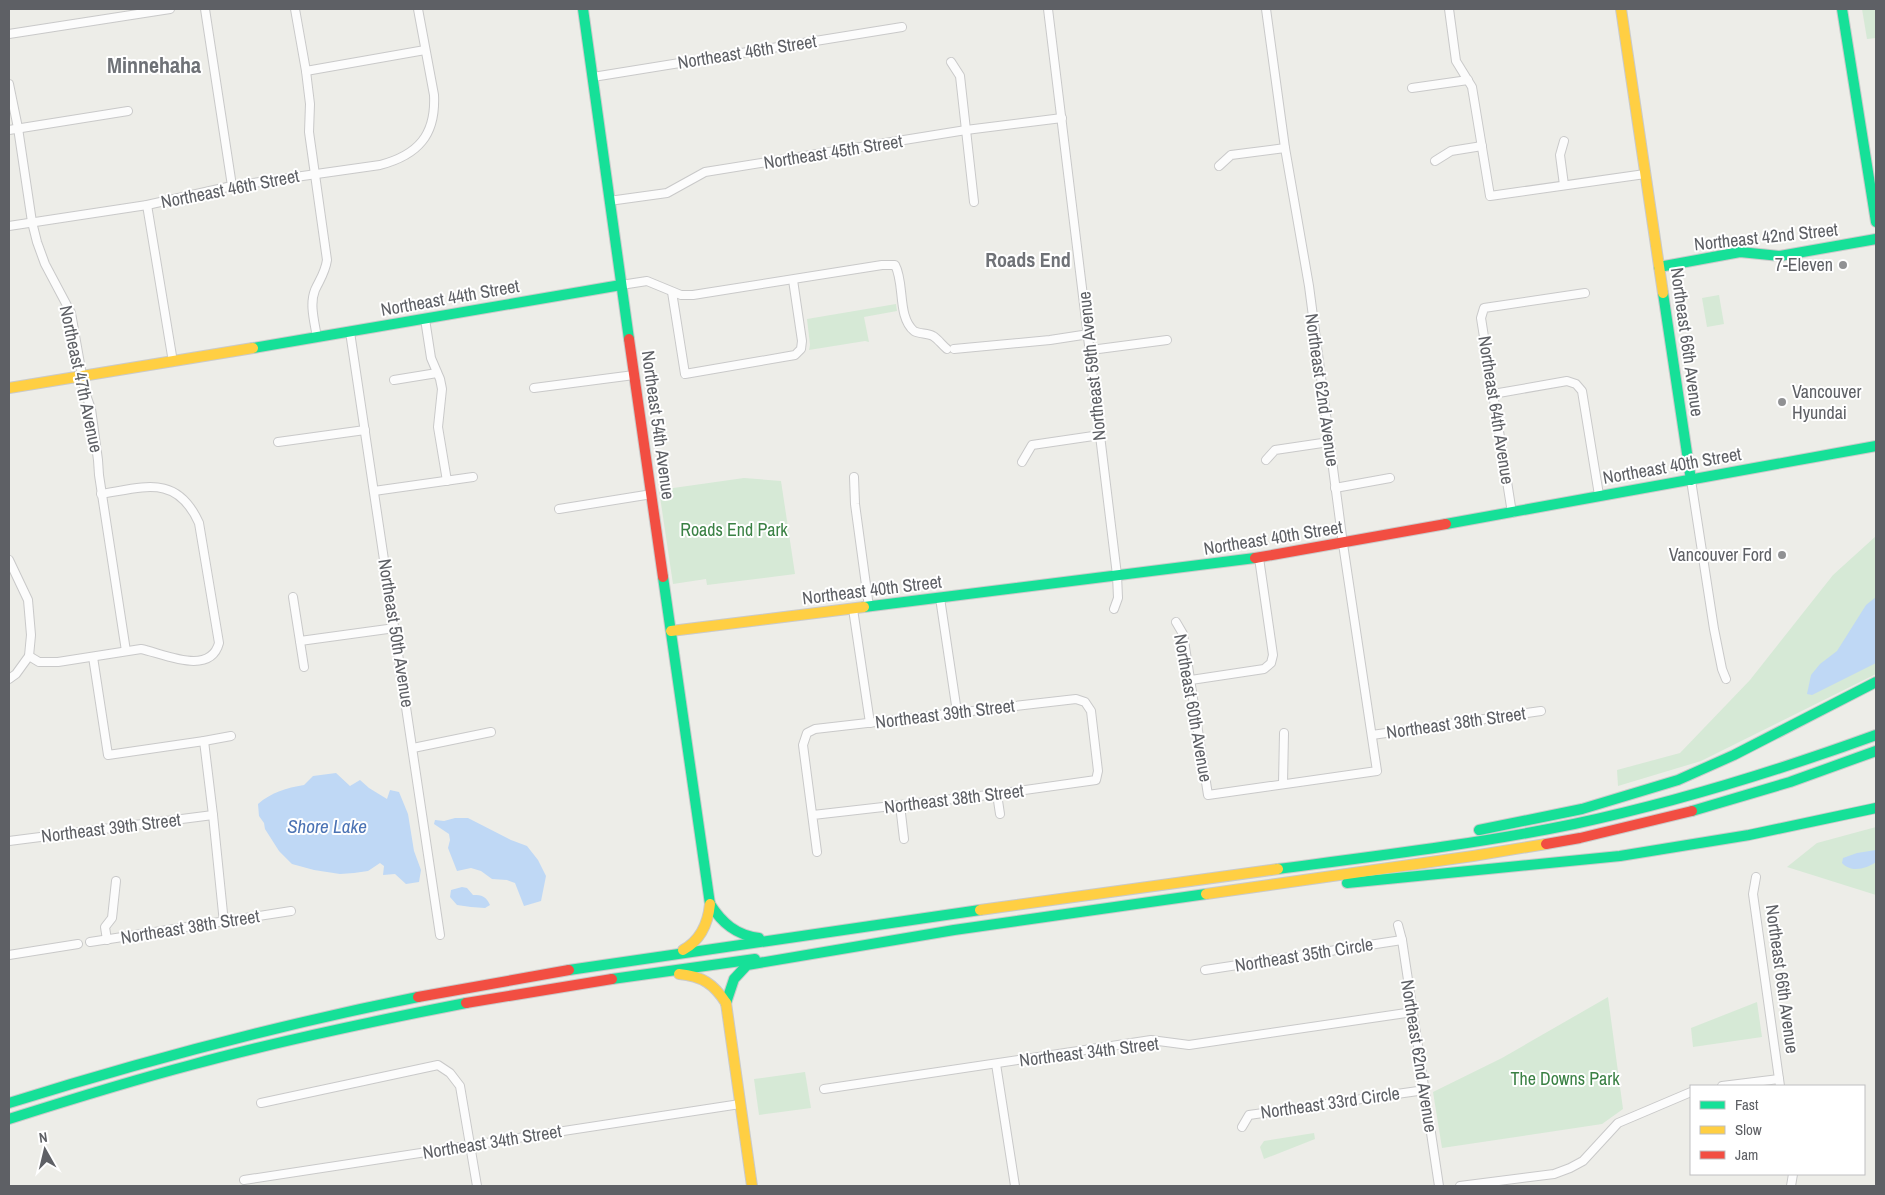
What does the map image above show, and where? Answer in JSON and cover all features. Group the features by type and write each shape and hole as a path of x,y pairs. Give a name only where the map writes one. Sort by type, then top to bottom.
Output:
{"main road":[{"name":"Northeast 54th Avenue","path":"583,9 710,904"},
{"name":"Northeast 66th Avenue","path":"1621,9 1691,480"},
{"path":"1842,9 1876,222"},
{"name":"Northeast 42nd Street","path":"1659,267 1740,252 1784,255 1876,239"},
{"name":"Northeast 44th Street","path":"9,388 317,338 621,285"},
{"name":"Northeast 40th Street","path":"671,631 1259,558 1876,446"},
{"path":"1470,832 1563,814 1664,785 1722,761 1866,689 1876,682"},
{"path":"1866,689 1876,686"},
{"path":"9,1103 168,1055 349,1011 489,983 678,953 1424,848 1538,830 1618,814 1751,778 1876,735"},
{"path":"726,1003 734,979 747,965 954,930 1503,851 1606,832 1739,798 1815,774 1876,751"},
{"path":"1226,891 1304,887 1620,856 1714,843 1876,808"},
{"path":"1191,880 1452,835"},
{"path":"710,904 726,924 744,936 766,937 822,933"},
{"path":"678,953 697,941 703,932 709,917 710,904"},
{"path":"9,1119 152,1075 270,1045 452,1005 720,963 828,950"},
{"path":"603,981 679,974 693,975 712,983 719,990 726,1003 752,1186"}],"street":[{"path":"9,34 170,9"},
{"path":"205,9 232,186"},
{"path":"295,9 306,72 310,104 309,132 327,260 325,272 314,292 312,308 317,338"},
{"path":"306,72 425,50 418,9"},
{"name":"Northeast 59th Avenue","path":"1048,9 1117,575 1118,598 1114,609"},
{"name":"Northeast 62nd Avenue","path":"1266,9 1285,148 1309,286 1335,488 1377,771 1283,784"},
{"path":"1449,9 1456,61 1472,87 1490,196 1646,174"},
{"name":"Northeast 46th Street","path":"593,77 902,27"},
{"name":"Northeast 46th Street","path":"9,226 147,204 232,186 380,165 394,161 410,154 422,143 432,122 434,95 425,50"},
{"path":"951,62 960,76 974,202"},
{"path":"1412,88 1468,80"},
{"name":"Northeast 47th Avenue","path":"9,84 18,128 32,222 45,264 71,313 85,392 91,409 101,494 126,650"},
{"path":"9,130 128,111"},
{"name":"Northeast 45th Street","path":"609,200 667,193 705,172 966,130 1062,118"},
{"path":"1564,141 1560,155 1564,185"},
{"path":"1435,161 1451,151 1482,146"},
{"path":"1219,166 1231,155 1285,148"},
{"path":"147,204 173,362"},
{"name":"Northeast 44th Street","path":"621,285 647,281 681,295 693,295 882,265 895,265 900,275 903,305 909,324 916,332 932,335 950,349 1050,340 1089,334"},
{"path":"672,292 685,374 795,355 801,349 802,341 793,280"},
{"name":"Northeast 64th Avenue","path":"1512,513 1481,318 1484,308 1585,293"},
{"path":"425,319 431,358 442,390 438,427 447,481"},
{"name":"Northeast 50th Avenue","path":"350,332 440,935"},
{"path":"1091,350 1167,340"},
{"path":"394,380 437,372"},
{"path":"534,388 634,375"},
{"path":"1493,394 1567,381 1576,384 1582,391 1599,496"},
{"path":"278,442 365,430"},
{"path":"1022,462 1032,445 1100,435"},
{"path":"1266,460 1275,450 1329,442"},
{"path":"374,491 473,477"},
{"path":"854,477 855,504 869,607"},
{"path":"1335,488 1390,478"},
{"name":"Northeast 66th Avenue","path":"1691,480 1714,629 1722,669 1726,679"},
{"path":"29,656 39,662 58,662 141,649 153,651 176,660 187,661 206,659 213,656 219,643 199,523 192,507 180,494 164,488 148,486 101,494"},
{"path":"559,509 652,494"},
{"path":"1191,680 1264,668 1271,663 1273,655 1259,558"},
{"path":"9,560 28,600 31,635 29,656 16,674 9,679"},
{"path":"293,596 304,667"},
{"path":"940,598 957,712"},
{"path":"853,609 870,723"},
{"name":"Northeast 60th Avenue","path":"1176,622 1183,634 1208,795 1283,784"},
{"path":"300,642 395,628"},
{"path":"93,657 108,755 204,742 231,736"},
{"name":"Northeast 39th Street","path":"813,815 803,745 807,733 815,729 1076,699 1084,702 1091,711 1098,770 1096,780"},
{"name":"Northeast 38th Street","path":"1372,735 1541,711"},
{"path":"413,748 491,732"},
{"path":"1283,784 1284,732"},
{"path":"204,742 214,814 224,922"},
{"name":"Northeast 38th Street","path":"813,815 997,794 1096,780"},
{"path":"997,794 1000,814"},
{"path":"900,805 904,839"},
{"name":"Northeast 39th Street","path":"9,841 214,814"},
{"path":"813,815 817,852"},
{"name":"Northeast 66th Avenue","path":"1756,877 1753,894 1780,1082"},
{"path":"107,940 105,928 112,918 116,881"},
{"name":"Northeast 38th Street","path":"90,942 291,912"},
{"name":"Northeast 62nd Avenue","path":"1398,925 1402,940 1439,1186"},
{"name":"Northeast 35th Circle","path":"1205,970 1402,940"},
{"path":"9,955 78,944"},
{"name":"Northeast 34th Street","path":"824,1089 1151,1040 1189,1045 1413,1012"},
{"path":"262,1103 438,1064 450,1073 460,1086 477,1186"},
{"path":"996,1064 1015,1186"},
{"path":"1736,1085 1780,1082"},
{"name":"Northeast 33rd Circle","path":"1242,1127 1248,1115 1425,1090"},
{"path":"1460,1186 1554,1174 1570,1168 1583,1161 1618,1123 1690,1092"},
{"name":"Northeast 34th Street","path":"244,1180 740,1104"}],"green space":[{"path":"1862,9 1876,9 1876,38 1867,39"},
{"path":"1719,295 1724,324 1707,327 1702,298"},
{"path":"896,304 897,311 864,317 869,342 865,341 809,350 807,319"},
{"name":"Roads End Park","path":"744,478 781,481 795,574 707,585 706,579 673,584 659,490"},
{"path":"1876,536 1876,674 1701,761 1618,786 1617,770 1680,753 1750,680 1833,575"},
{"path":"1876,827 1876,895 1787,867 1817,843"},
{"name":"The Downs Park","path":"1608,997 1623,1109 1602,1124 1442,1148 1433,1092 1502,1058"},
{"path":"1757,1002 1762,1037 1693,1047 1691,1028"},
{"path":"805,1072 811,1108 759,1115 754,1079"},
{"path":"1314,1133 1315,1139 1264,1159 1260,1147 1264,1141"}],"water":[{"path":"1876,597 1876,663 1812,695 1807,694 1811,675 1820,664 1837,651 1866,605"},
{"name":"Shore Lake","path":"336,773 350,786 360,780 387,799 390,790 399,792 408,814 414,851 421,870 419,882 406,884 395,874 383,875 384,866 380,863 368,871 354,873 340,874 314,870 292,864 279,851 259,816 258,804 280,791 304,785 313,776"},
{"path":"455,818 468,818 527,846 538,860 546,876 541,901 524,906 515,883 507,880 492,879 481,871 471,868 457,871 448,848 449,834 434,824 435,820 444,821"},
{"path":"1876,850 1876,862 1868,867 1854,869 1842,863 1843,858 1857,853"},
{"path":"462,887 467,888 473,895 483,897 490,905 485,908 457,905 450,897 451,890"}],"traffic: fast":[{"path":"583,9 629,339"},
{"path":"1842,9 1876,222"},
{"path":"1659,267 1740,252 1780,256 1876,239"},
{"path":"253,348 621,285"},
{"path":"1663,293 1691,480"},
{"path":"1446,524 1876,446"},
{"path":"864,607 1255,558"},
{"path":"663,577 710,904"},
{"path":"1479,830 1582,809 1678,780 1734,755 1876,682"},
{"path":"1278,869 1464,844 1574,824 1651,806 1726,785 1876,735"},
{"path":"1692,811 1790,782 1876,751"},
{"path":"1347,883 1620,856 1749,835 1876,808"},
{"path":"726,1003 734,979 747,965 954,930 1206,894"},
{"path":"710,904 719,917 730,927 743,934 759,938"},
{"path":"569,970 980,910"},
{"path":"612,979 755,959"},
{"path":"9,1103 212,1045 314,1019 418,997"},
{"path":"9,1119 122,1084 259,1047 466,1003"}],"traffic: slow":[{"path":"1621,9 1663,293"},
{"path":"9,388 253,348"},
{"path":"671,631 864,607"},
{"path":"1206,894 1546,844"},
{"path":"980,910 1278,869"},
{"path":"683,950 695,941 702,931 710,904"},
{"path":"679,974 707,982 726,1003"},
{"path":"726,1003 752,1186"}],"traffic: jam":[{"path":"629,339 663,577"},
{"path":"1255,558 1446,524"},
{"path":"1546,844 1580,838 1692,811"},
{"path":"418,997 569,970"},
{"path":"466,1003 612,979"}],"place":[{"name":"7-Eleven","path":"1843,265"},
{"name":"Vancouver Hyundai","path":"1782,402"},
{"name":"Vancouver Ford","path":"1782,555"}],"district":[{"name":"Minnehaha","path":"154,65"},
{"name":"Roads End","path":"1028,260"}]}
